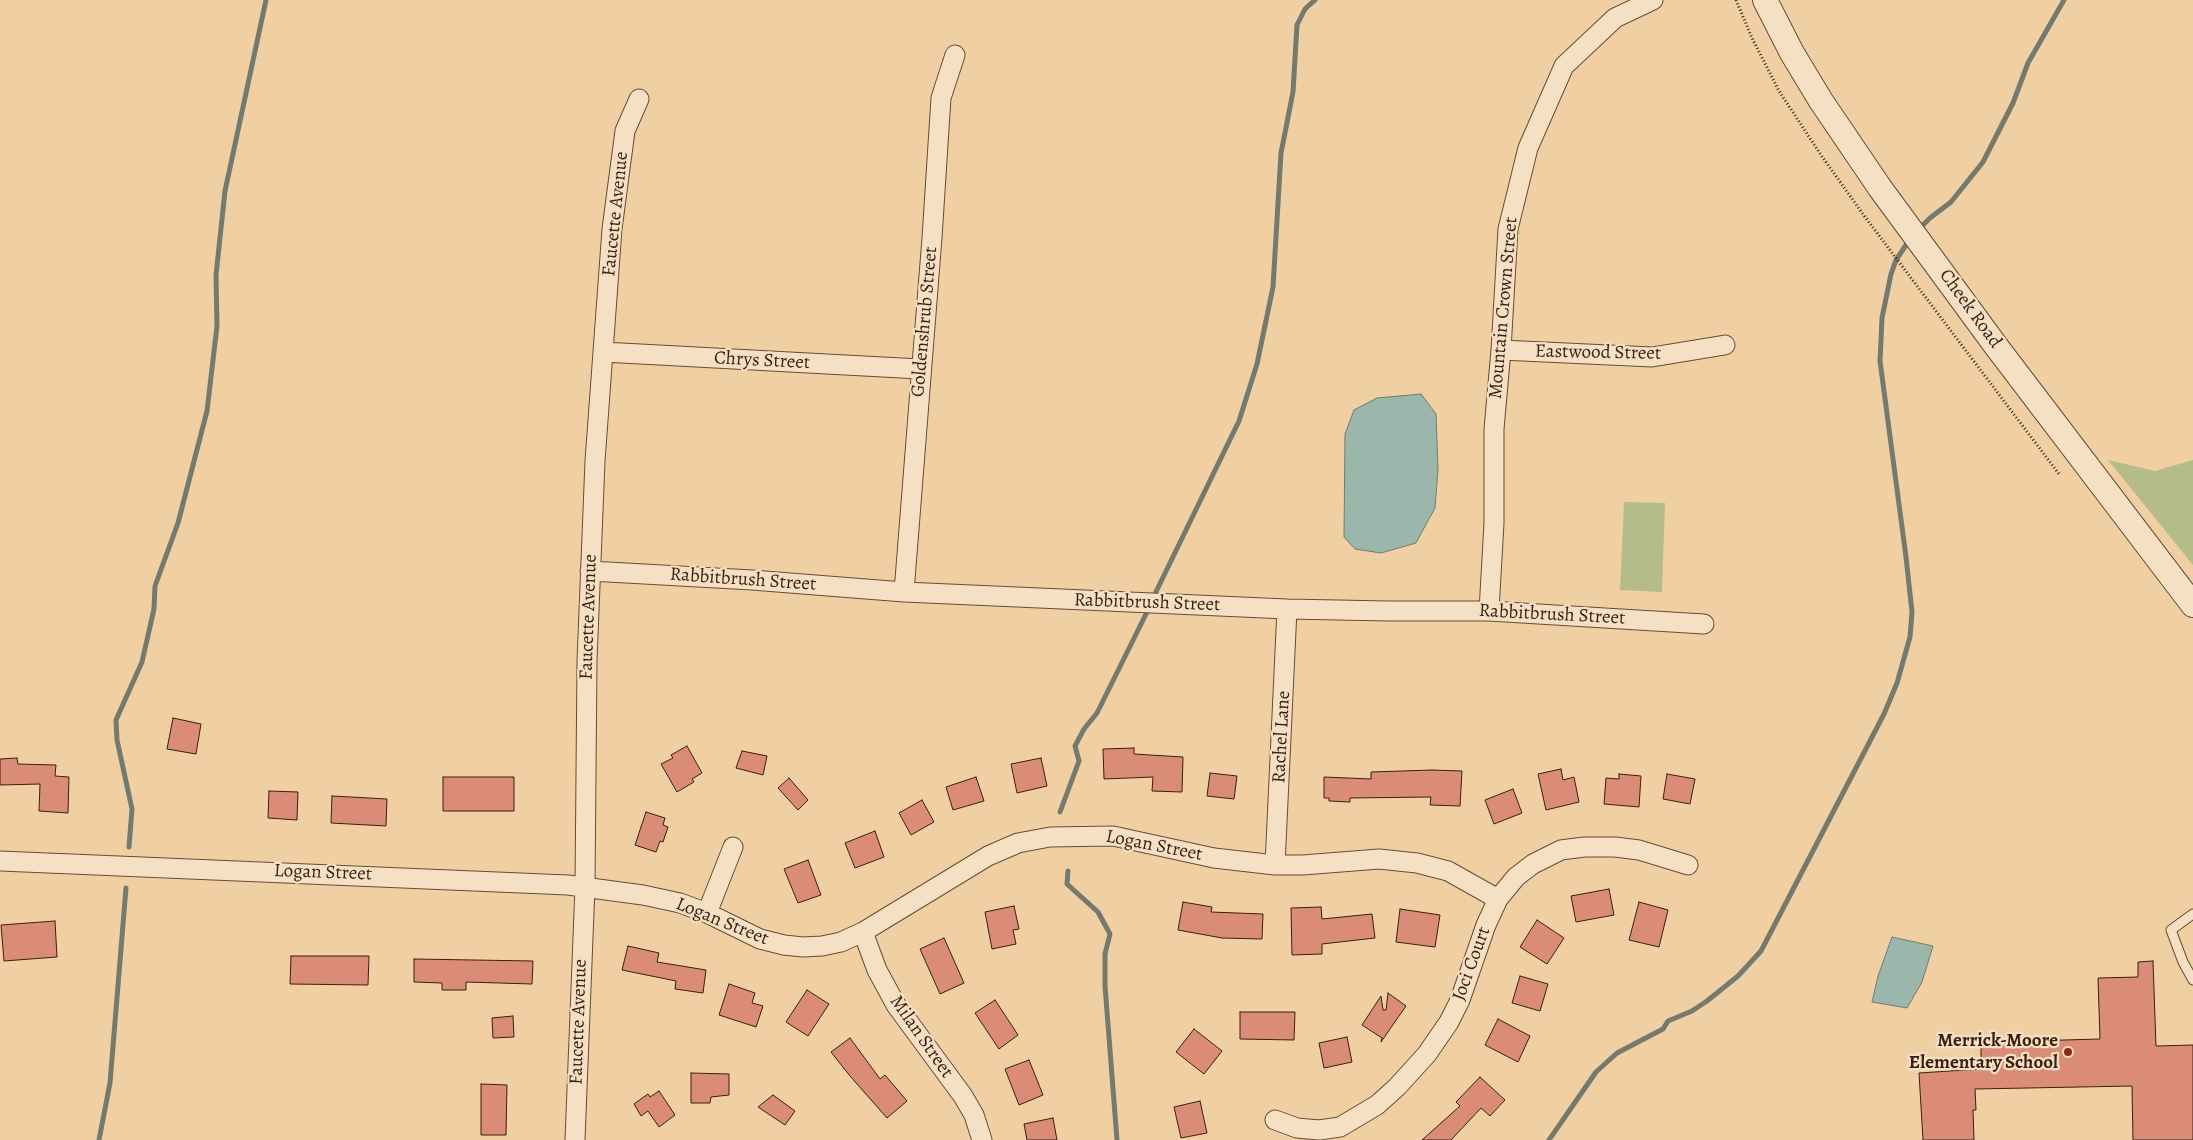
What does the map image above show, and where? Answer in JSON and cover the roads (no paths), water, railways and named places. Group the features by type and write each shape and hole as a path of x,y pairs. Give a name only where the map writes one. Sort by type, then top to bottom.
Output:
{"street":[{"name":"Mountain Crown Street","path":"1489,611 1494,522 1494,429 1508,229 1528,148 1564,66 1615,18 1653,0"},
{"name":"Cheek Road","path":"1765,0 1792,53 1821,101 1880,188 1996,346 2193,605"},
{"name":"Goldenshrub Street","path":"904,592 941,98 955,55"},
{"name":"Faucette Avenue","path":"575,1140 585,887 587,661 590,571 603,352 612,229 625,131 639,99"},
{"name":"Eastwood Street","path":"1501,350 1652,357 1725,346"},
{"name":"Chrys Street","path":"603,352 920,369"},
{"name":"Rabbitbrush Street","path":"590,571 752,580 904,592 1287,609 1489,611 1704,624"},
{"name":"Rachel Lane","path":"1275,865 1287,609"},
{"name":"Logan Street","path":"0,861 468,879 585,887 643,895 680,904 707,913 760,940 784,945 822,946 841,942 862,932 988,856 1018,844 1050,837 1113,836 1214,858 1275,865 1303,865 1379,859 1431,866 1448,871 1498,899"},
{"name":"Joci Court","path":"1275,1120 1297,1128 1319,1130 1340,1126 1377,1105 1397,1087 1427,1054 1449,1022 1460,1000 1486,925 1498,899 1516,877 1533,864 1561,850 1584,846 1639,850 1688,866"},
{"path":"707,913 734,847"},
{"name":"Milan Street","path":"862,932 877,970 896,1005 963,1096 974,1115 982,1140"}],"lane":[{"path":"2193,914 2171,930 2183,962 2193,980"}],"waterway":[{"path":"129,847 132,809 117,740 116,720 142,662 154,609 155,586 178,523 207,411 217,326 216,275 225,191 266,0"},
{"path":"1152,600 1239,421 1257,364 1273,287 1281,153 1293,92 1297,25 1305,9 1315,0"},
{"path":"1919,229 1951,202 1983,162 2013,103 2028,63 2064,0"},
{"path":"1549,1140 1596,1072 1617,1053 1663,1029 1668,1021 1692,1011 1707,1001 1738,976 1761,951 1884,714 1897,683 1910,637 1912,612 1880,361 1882,318 1891,274 1896,260 1910,239"},
{"path":"1060,812 1079,761 1075,746 1084,729 1097,713 1149,608"},
{"path":"1068,871 1067,884 1098,912 1110,934 1105,954 1105,986 1117,1140"},
{"path":"99,1140 110,1083 126,888"}],"place":[{"name":"Merrick-Moore Elementary School","path":"2068,1052"}]}
